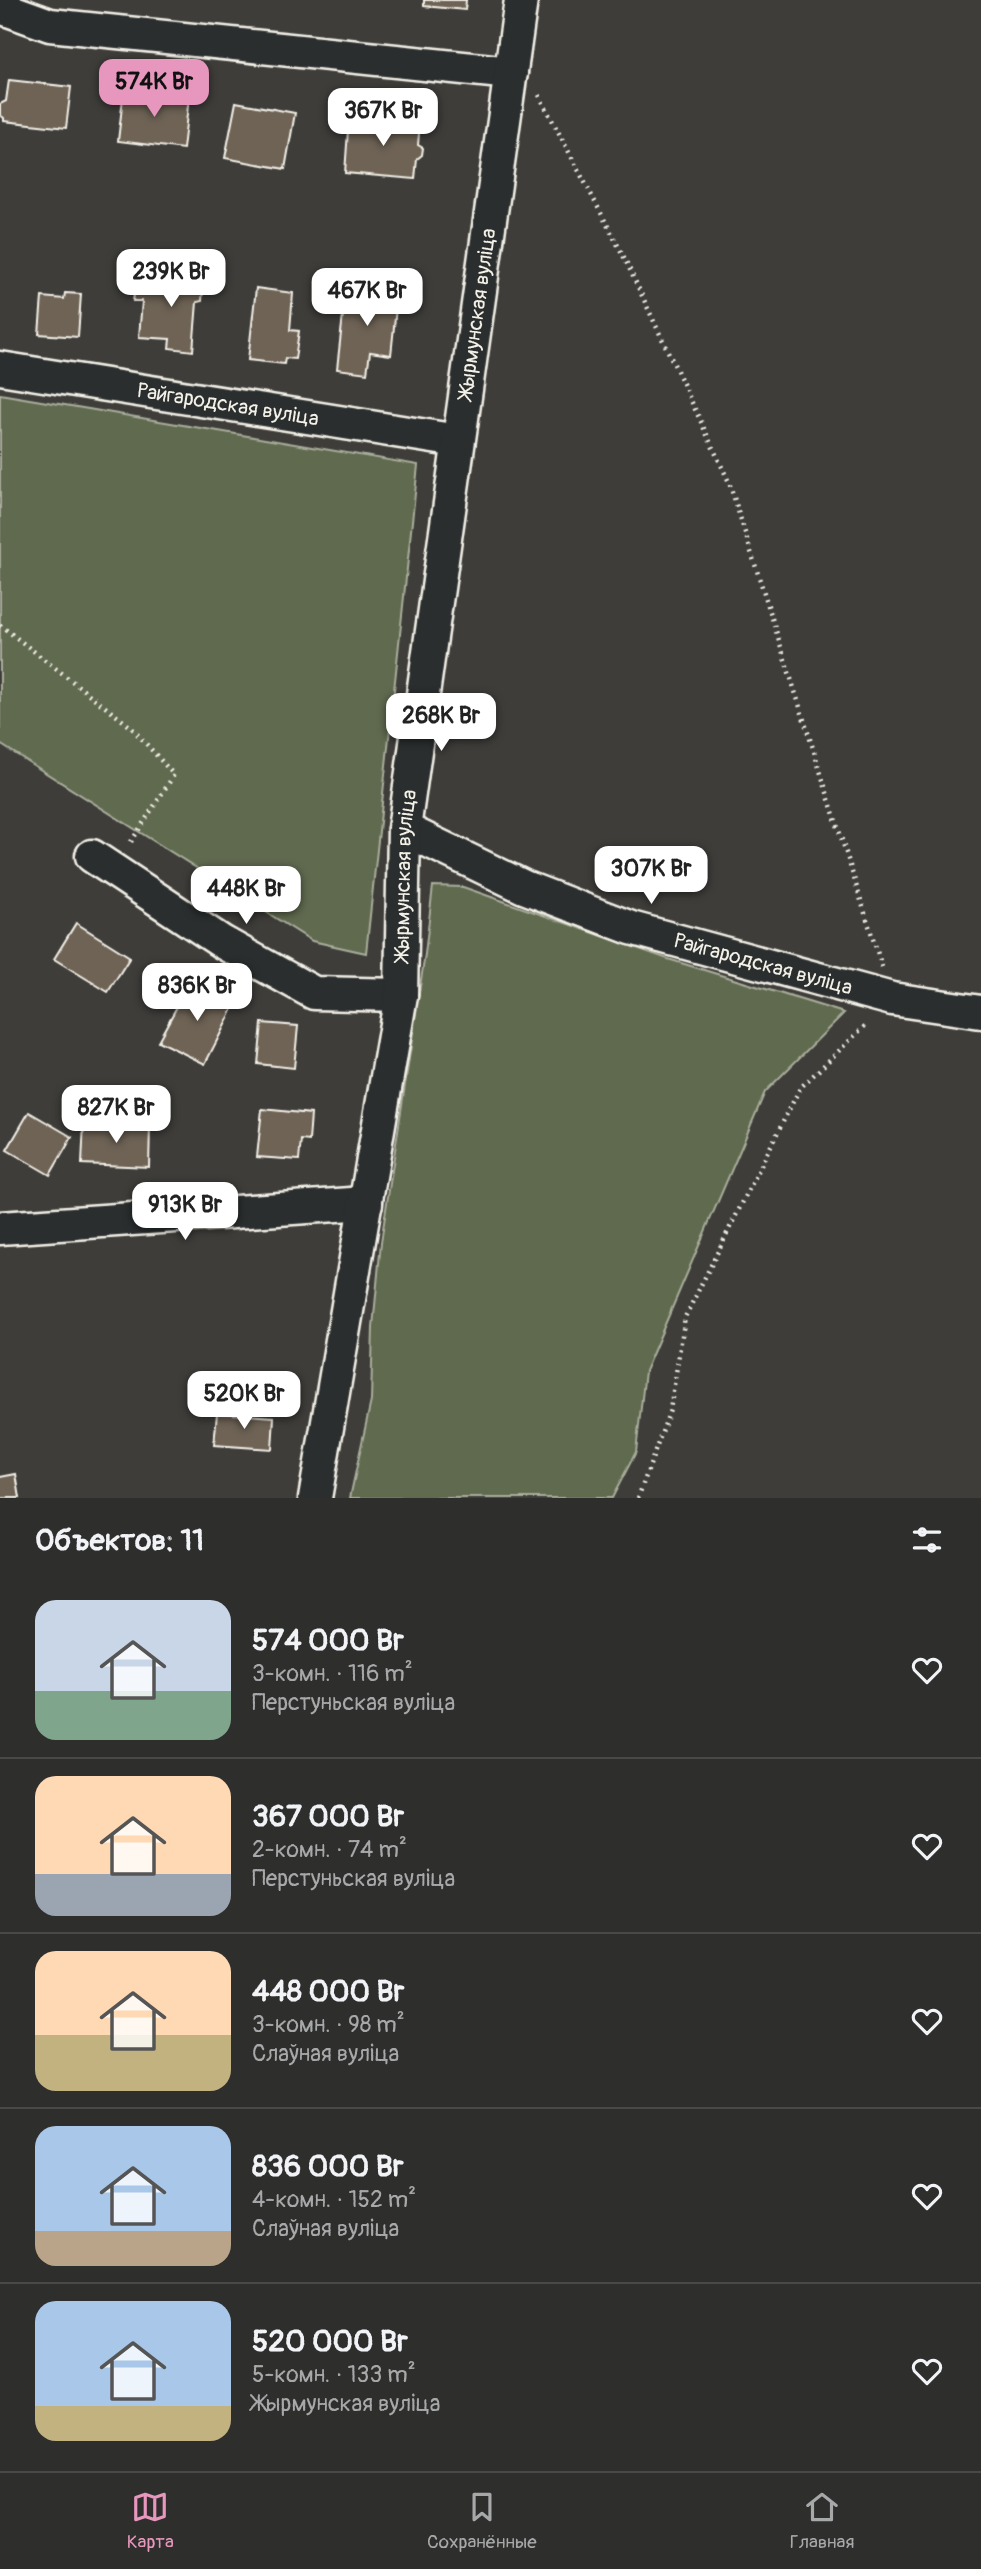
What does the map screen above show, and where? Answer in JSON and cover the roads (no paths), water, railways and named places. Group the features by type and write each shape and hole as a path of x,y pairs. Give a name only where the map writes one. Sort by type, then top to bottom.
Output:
{"street":[{"name":"Жырмунская вуліца","path":"315,1498 401,995 404,829 521,0"},
{"path":"0,7 50,24 511,73"},
{"name":"Райгародская вуліца","path":"0,368 458,441"},
{"name":"Райгародская вуліца","path":"404,829 524,887 631,928 892,999 981,1012"},
{"path":"103,863 222,942 314,993 401,995"},
{"path":"0,1228 366,1203"}]}
